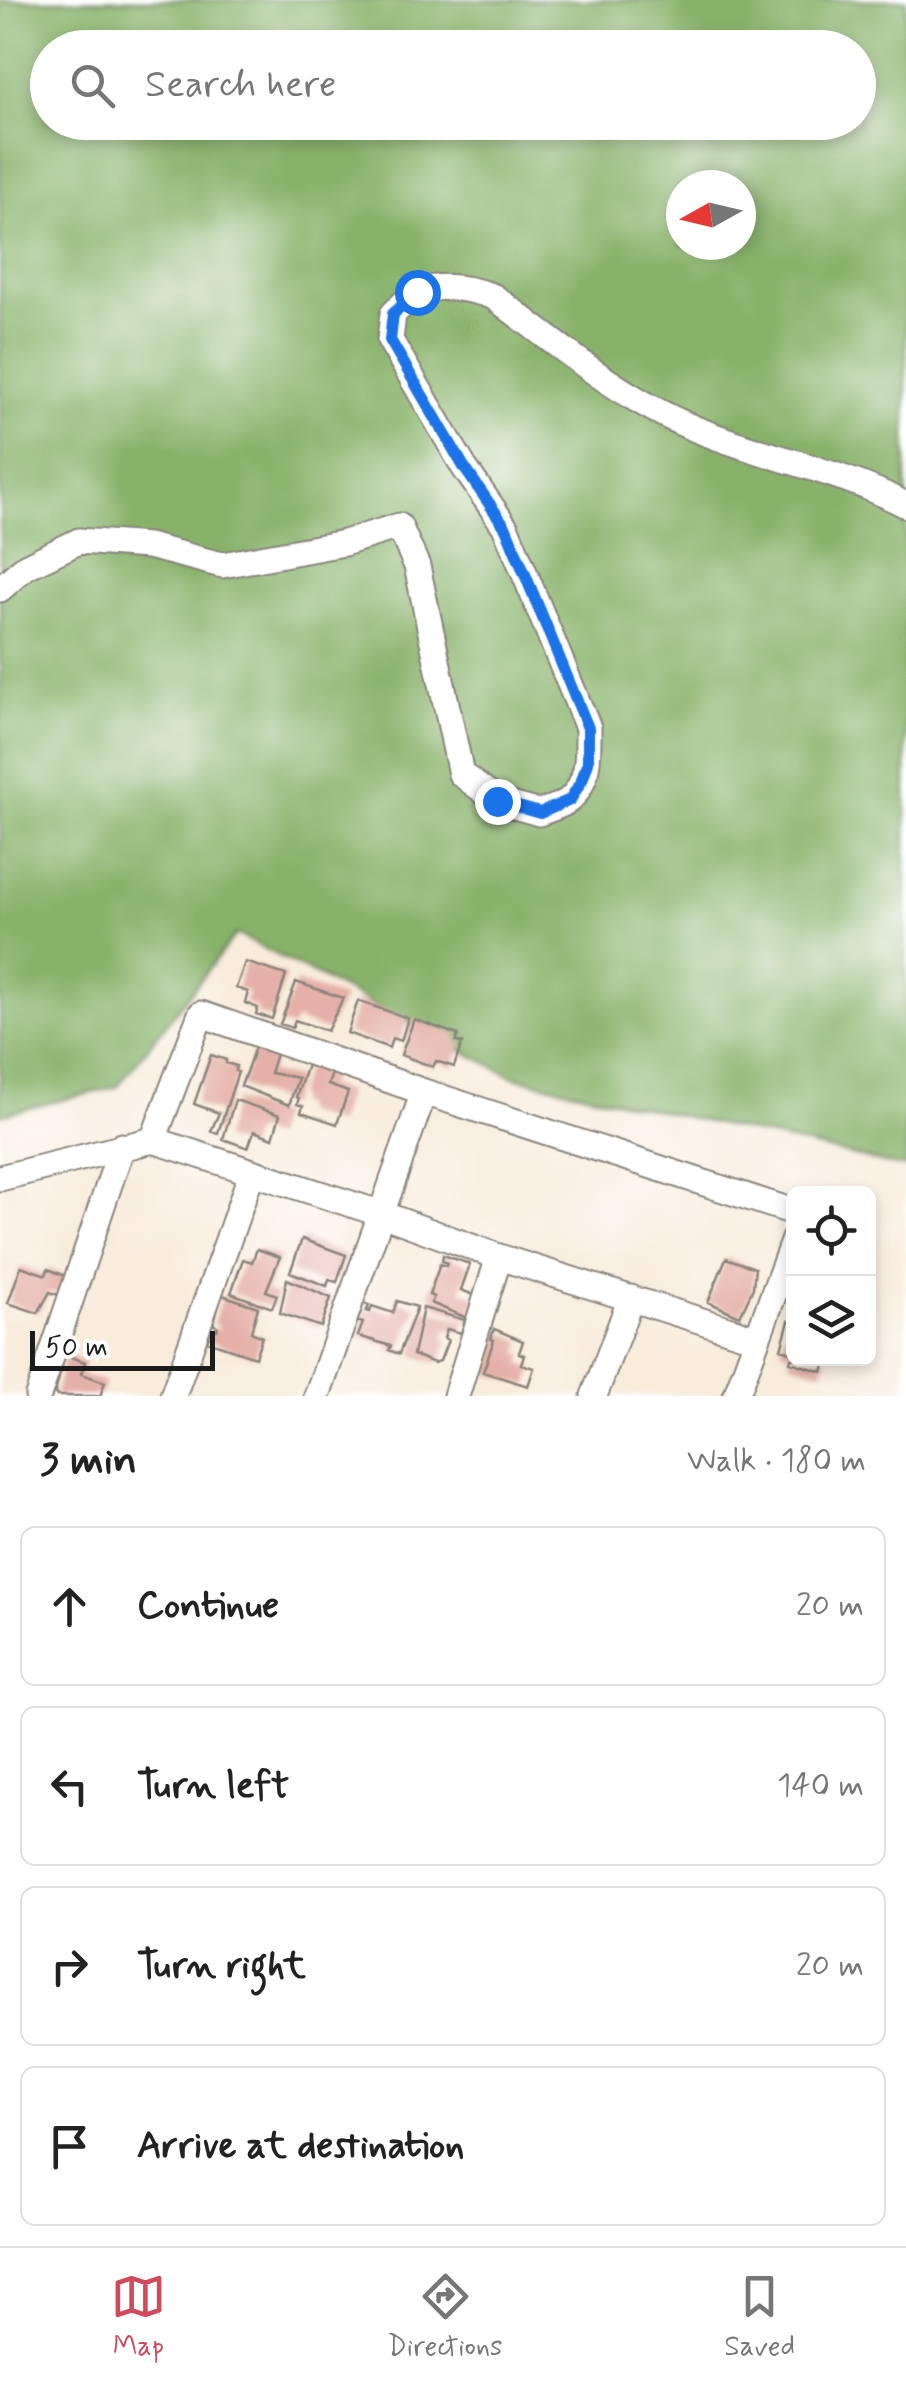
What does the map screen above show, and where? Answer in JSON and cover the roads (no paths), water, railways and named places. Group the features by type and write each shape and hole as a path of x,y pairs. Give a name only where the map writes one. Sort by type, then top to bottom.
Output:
{"street":[{"path":"0,588 25,567 78,541 148,546 222,565 344,543 399,526 417,566 461,774 497,801 540,813 570,800 582,780 588,762 588,728 506,528 464,467 390,340 393,314 417,292 472,289 494,297 637,400 692,428 834,474 906,505"},
{"path":"153,1140 201,1014 424,1092 786,1209"},
{"path":"317,1396 424,1092"},
{"path":"0,1178 153,1140 379,1213 498,1257 756,1338"},
{"path":"38,1396 122,1146"},
{"path":"173,1396 252,1172"},
{"path":"456,1396 498,1257"},
{"path":"736,1396 786,1260"},
{"path":"594,1396 631,1298"}]}
